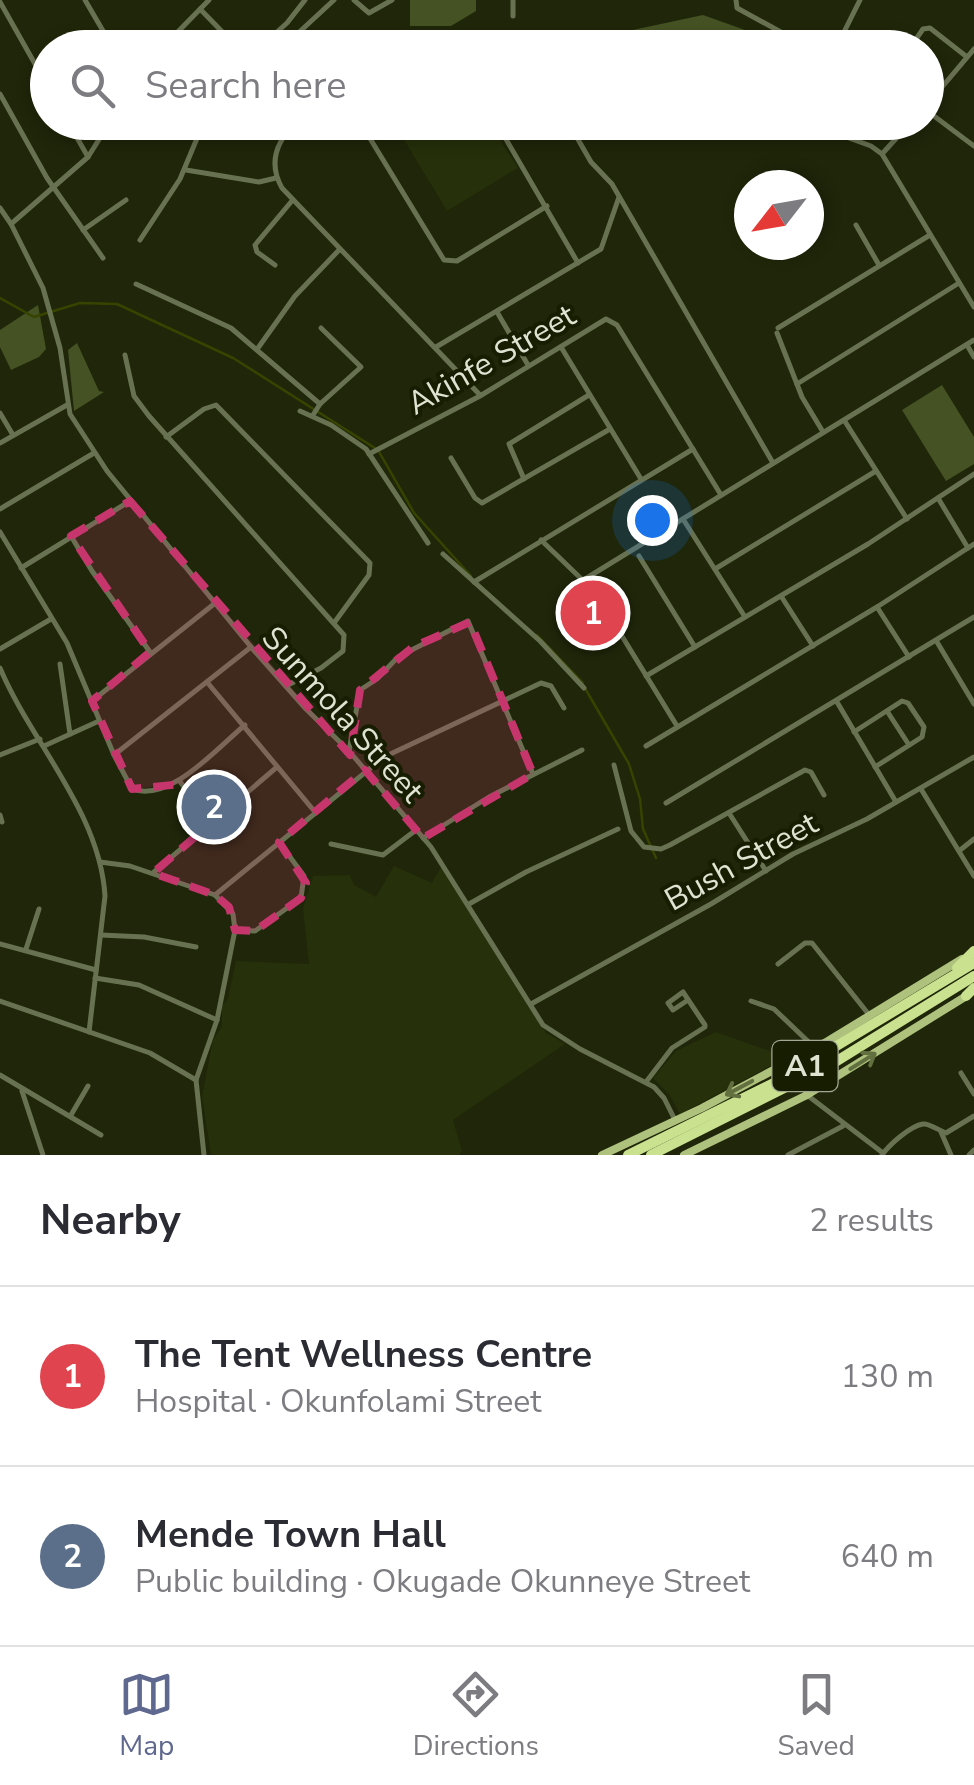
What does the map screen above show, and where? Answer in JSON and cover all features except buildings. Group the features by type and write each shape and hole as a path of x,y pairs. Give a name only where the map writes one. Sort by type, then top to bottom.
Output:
{"highway":[{"path":"946,980 974,951"},
{"name":"A1","path":"628,1155 753,1094 974,962"},
{"name":"A1","path":"651,1155 832,1064 974,976"}],"main road":[{"path":"602,1155 815,1048 974,951"},
{"path":"684,1155 807,1095 971,992"}],"street":[{"path":"85,0 102,30"},
{"path":"180,30 209,0"},
{"path":"280,30 306,0"},
{"path":"302,30 334,0"},
{"path":"354,0 369,13 392,0"},
{"path":"513,0 514,16"},
{"path":"736,0 737,8 777,30"},
{"path":"845,30 860,0"},
{"path":"0,2 30,55"},
{"path":"200,9 220,30"},
{"path":"944,39 967,57"},
{"path":"944,86 974,49"},
{"path":"0,94 53,187 103,258"},
{"path":"944,122 974,146"},
{"path":"78,140 88,157"},
{"path":"11,224 88,157 99,140"},
{"path":"140,240 185,170 196,140"},
{"path":"281,140 274,163 276,178 292,201 480,396"},
{"path":"371,140 444,260 457,261 547,206"},
{"path":"507,140 578,263"},
{"path":"578,140 620,197 773,463"},
{"path":"856,140 882,154 974,307"},
{"path":"882,154 895,140"},
{"path":"185,170 259,182 276,178"},
{"path":"436,348 601,249 620,197"},
{"path":"84,230 126,200"},
{"path":"275,265 255,246 292,201"},
{"name":"Sunmola Street","path":"0,208 43,288 60,348 67,404 94,453 214,604 350,751 442,860 550,1032 659,1091 675,1121"},
{"path":"856,225 879,265"},
{"path":"823,432 796,384 777,330 930,235"},
{"path":"258,348 295,296 340,249"},
{"path":"796,384 960,283"},
{"path":"136,284 215,318 258,348 316,411 373,451 428,543"},
{"path":"497,311 528,366"},
{"name":"Akinfe Street","path":"373,451 480,396 601,320 613,322 721,495"},
{"path":"300,411 316,411 361,366 321,328"},
{"path":"585,579 974,340"},
{"path":"967,345 974,357"},
{"path":"561,347 641,479"},
{"path":"126,355 134,396 346,639 343,651 286,686"},
{"path":"524,479 509,444 590,395"},
{"path":"0,442 67,404"},
{"path":"166,436 204,408 216,405 370,563 369,575 334,622"},
{"path":"0,413 13,435"},
{"path":"844,420 907,519"},
{"path":"450,458 474,498 482,503 610,429"},
{"path":"476,581 693,449"},
{"path":"0,510 94,453"},
{"path":"715,569 876,471"},
{"path":"646,676 907,519 974,474"},
{"path":"646,746 878,607 971,546 938,498"},
{"path":"20,568 130,501"},
{"path":"682,518 745,617"},
{"path":"0,532 66,643 114,755 135,792 162,790 179,780 245,725"},
{"path":"71,536 150,652"},
{"path":"541,540 585,579 677,727"},
{"path":"443,554 540,641 584,688"},
{"path":"639,556 695,647"},
{"path":"781,596 812,646"},
{"path":"92,701 214,604"},
{"path":"878,607 909,657"},
{"path":"666,802 974,617"},
{"path":"0,649 52,619"},
{"path":"350,751 360,690 398,657 466,621 471,624 533,774"},
{"path":"936,641 974,704"},
{"path":"114,755 251,647"},
{"path":"60,664 70,734"},
{"path":"0,668 69,789 100,862 104,896 89,1032"},
{"path":"207,682 314,812"},
{"path":"215,895 384,756 546,683 564,708"},
{"path":"837,702 896,802"},
{"path":"854,732 906,702 921,722 924,734 875,767"},
{"path":"887,711 910,745"},
{"path":"0,755 99,721"},
{"path":"423,838 582,750"},
{"name":"Bush Street","path":"530,1004 974,757"},
{"path":"614,765 632,831 644,847 661,849 806,770 824,795"},
{"path":"152,873 277,768"},
{"path":"179,780 210,824"},
{"path":"920,789 974,876"},
{"path":"730,813 766,871"},
{"path":"469,904 618,829"},
{"path":"331,844 382,855 416,830"},
{"path":"959,852 974,839"},
{"path":"236,930 255,931 301,898 304,876 279,842"},
{"path":"100,862 152,873 215,895 229,907 236,930 217,1020 196,1080 204,1155"},
{"path":"26,949 39,909"},
{"path":"100,936 144,937 196,947"},
{"path":"778,964 805,943 812,943 870,1016"},
{"path":"0,944 139,984 217,1020"},
{"path":"646,1082 672,1048 705,1027 688,1000"},
{"path":"0,1001 150,1053 196,1080"},
{"path":"751,1001 774,1009 815,1048"},
{"path":"961,1074 974,1094"},
{"path":"0,1075 101,1135"},
{"path":"70,1116 88,1086"},
{"path":"21,1088 43,1155"},
{"path":"807,1095 882,1154 920,1125 952,1131 974,1116"},
{"path":"788,1155 844,1125"},
{"path":"942,1132 951,1155"}],"highlighted area":[{"path":"130,501 350,755 360,690 413,647 470,622 533,774 423,838 365,770 279,842 306,883 301,898 255,931 235,930 229,907 215,895 153,873 210,824 182,784 132,789 92,701 150,652 71,536"}],"shaded area":[{"path":"410,0 476,0 476,11 451,26 410,26"},
{"path":"703,15 745,30 633,30"},
{"path":"404,140 500,140 518,168 447,211"},
{"path":"38,305 46,349 39,357 11,370 0,347 0,330"},
{"path":"77,343 99,391 104,392 74,411 68,350"},
{"path":"942,385 974,437 974,464 946,481 902,410"},
{"path":"442,865 546,1033 565,1044 453,1120 462,1151 459,1155 211,1155 202,1096 213,1040 222,1026 222,1006 228,999 236,961 309,964 303,909 313,876 350,875 354,885 376,897 394,866 432,883"},
{"path":"716,1032 787,1057 680,1114 669,1094 653,1078 676,1051"}],"waterway":[{"path":"0,298 34,317 80,303 117,304 233,358 378,450 414,513 471,576"},
{"path":"537,635 583,683"},
{"path":"586,690 629,764 640,799 643,829 656,858"}],"place":[{"name":"The Tent Wellness Centre","path":"593,613"},
{"name":"Mende Town Hall","path":"214,807"}]}
